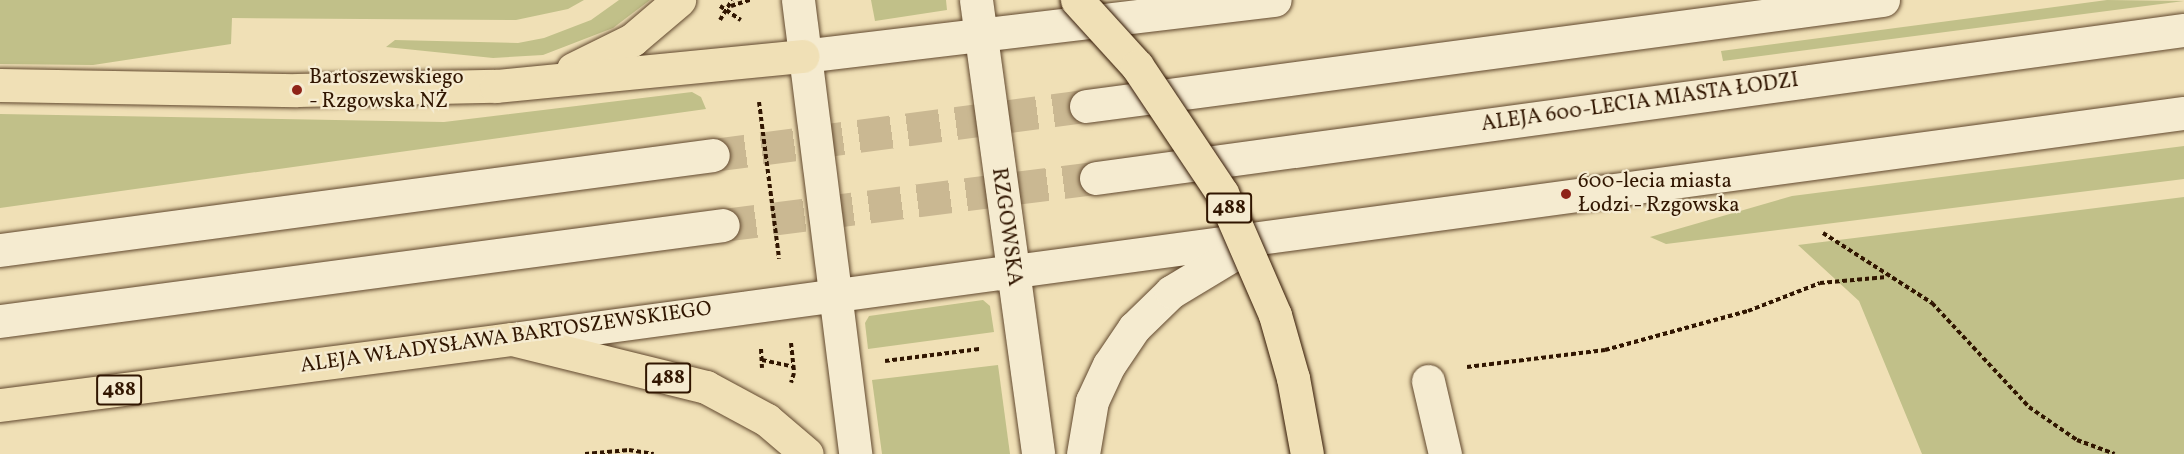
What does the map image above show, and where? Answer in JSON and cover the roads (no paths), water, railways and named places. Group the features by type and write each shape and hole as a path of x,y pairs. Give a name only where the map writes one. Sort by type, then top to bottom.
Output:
{"main road":[{"path":"534,82 608,54 655,24 679,0"},
{"path":"798,0 803,56 855,454"},
{"name":"RZGOWSKA","path":"976,0 1038,454"},
{"name":"488","path":"1077,0 1137,66 1222,193 1275,315 1293,378 1307,454"},
{"path":"0,85 297,90 444,88 534,82 803,56 980,37 1275,0"},
{"path":"1086,106 1882,0"},
{"name":"ALEJA 600-LECIA MIASTA ŁODZI","path":"1096,178 2184,30"},
{"name":"ALEJA WŁADYSŁAWA BARTOSZEWSKIEGO","path":"0,405 1261,239 1578,193 2184,113"},
{"path":"0,250 713,155"},
{"path":"0,321 723,225"},
{"path":"1083,454 1092,401 1109,365 1134,327 1171,292 1261,239"},
{"name":"488","path":"512,339 706,387 767,420 807,454"},
{"path":"1428,381 1445,454"}],"tunnel":[{"path":"713,155 1086,106"},
{"path":"723,225 1096,178"}],"place":[{"name":"Bartoszewskiego - Rzgowska NŻ","path":"297,90"},
{"name":"600-lecia miasta Łodzi - Rzgowska","path":"1566,194"}]}
